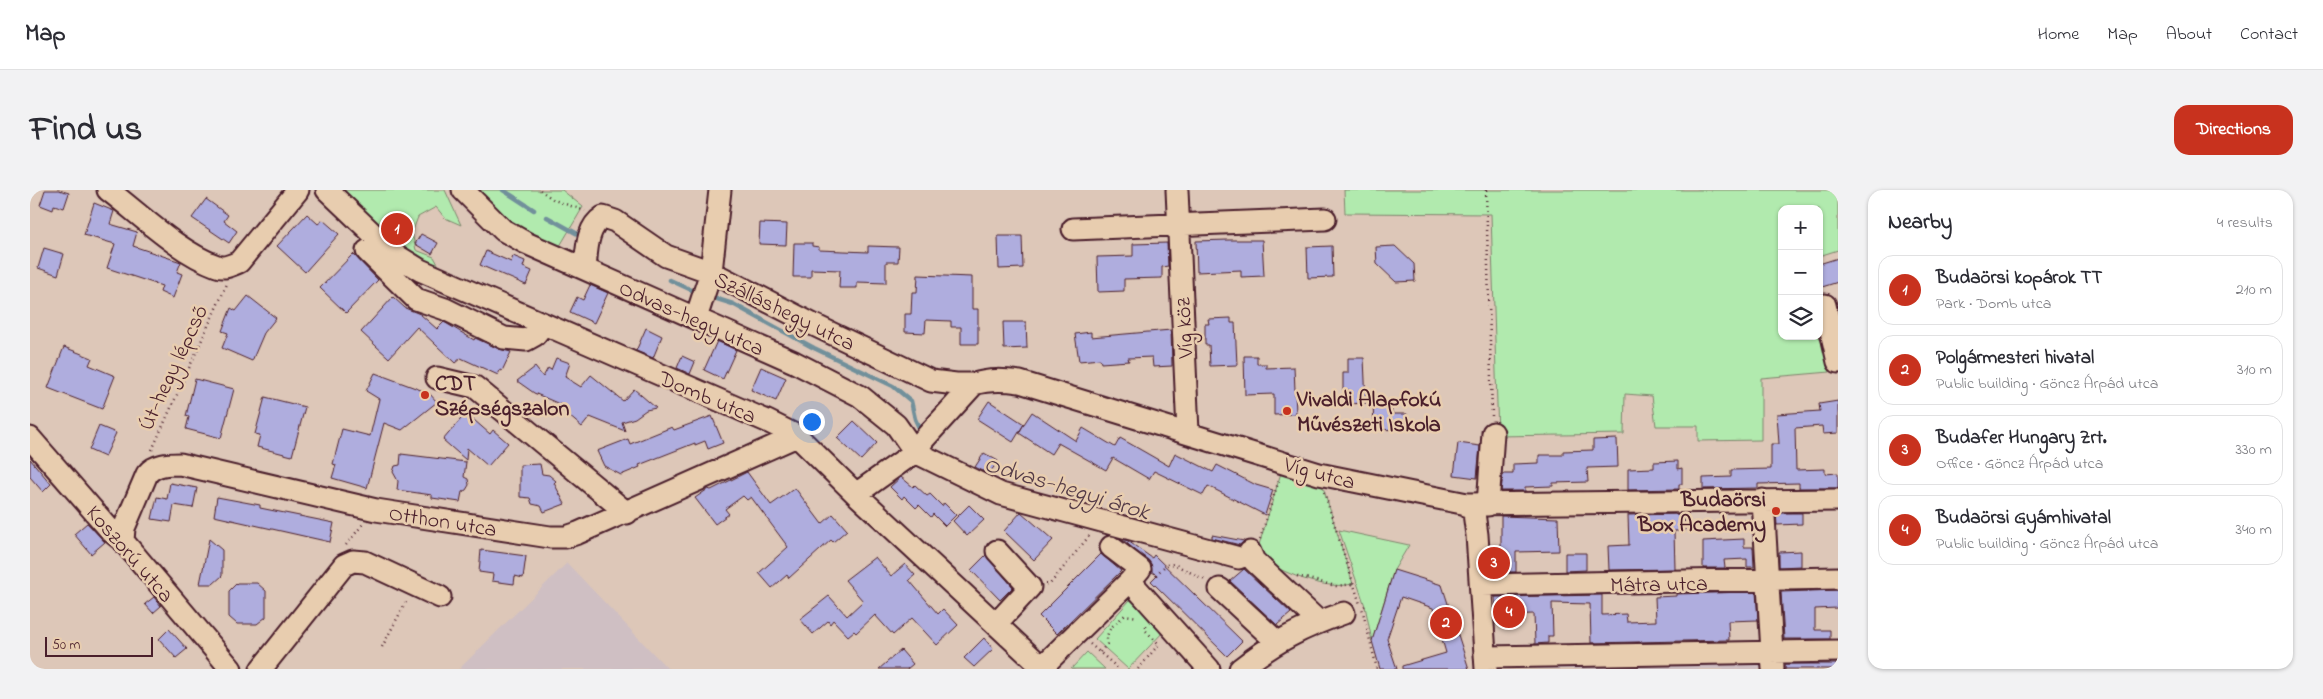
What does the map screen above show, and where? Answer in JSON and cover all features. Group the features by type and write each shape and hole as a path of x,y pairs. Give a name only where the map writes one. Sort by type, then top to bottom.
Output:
{"street":[{"path":"108,190 190,253 218,267 229,267 239,262 298,190"},
{"name":"Domb utca","path":"327,190 394,254 420,270 767,421 797,436 856,494 1043,668"},
{"name":"Odvas-hegy utca","path":"463,190 503,230 585,269 794,362 860,396 896,424 915,452"},
{"path":"696,318 712,272 720,190"},
{"name":"Víg köz","path":"1177,190 1188,432"},
{"path":"585,269 588,238 596,221 603,217"},
{"name":"Szálláshegy utca","path":"603,217 616,221 666,256 712,272 814,325 931,381 974,384"},
{"path":"1073,230 1325,219"},
{"path":"367,251 416,299 445,309 504,338 526,340 536,335 543,325"},
{"path":"1825,305 1838,362"},
{"path":"437,378 475,387 627,512"},
{"name":"Víg utca","path":"974,384 983,381 1000,380 1020,382 1188,432 1319,474 1477,504 1838,500"},
{"path":"856,494 915,452 924,438 974,384"},
{"path":"1493,433 1474,513 1486,663 1773,661 1838,651"},
{"name":"Otthon utca","path":"153,469 166,464 180,464 376,510 566,537 627,512 797,436"},
{"name":"Koszorú utca","path":"30,438 112,532 123,541 232,669"},
{"path":"915,452 1001,494 1130,529 1249,553 1254,561 1319,622"},
{"path":"123,541 124,528 144,478 153,469"},
{"path":"1763,500 1773,661"},
{"path":"1043,668 1077,632 1134,585 1140,569 1111,548"},
{"path":"996,624 1030,587 997,551"},
{"path":"268,667 344,565 353,560 365,562 440,597"},
{"name":"Mátra utca","path":"1481,585 1769,581 1838,578"},
{"path":"1134,585 1166,636 1209,669"},
{"path":"1220,589 1277,642"},
{"path":"1240,669 1277,642 1319,622 1357,609"}],"path":[{"path":"540,190 554,200 603,217"},
{"path":"1486,190 1493,433"},
{"name":"Út-hegy lépcső","path":"153,469 152,446 229,280"},
{"path":"1249,553 1284,463"},
{"path":"1319,474 1354,584 1357,609 1378,669"},
{"path":"1030,587 1050,584 1102,521"},
{"path":"1134,585 1169,564 1174,564 1220,589"},
{"path":"1293,574 1318,583 1336,586 1354,584"},
{"path":"382,647 414,585"},
{"path":"1100,652 1107,644 1106,634 1109,629 1126,616 1138,617 1144,621 1146,631 1166,636 1138,669"},
{"path":"1077,632 1120,669"}],"shaded area":[{"path":"567,563 668,669 459,669"},
{"path":"1767,661 1768,669 1538,669 1538,667"}],"green space":[{"path":"327,190 445,190 461,225 445,218 436,207 418,217 412,233 416,250 434,257 439,266 410,253 371,221"},
{"path":"463,190 562,190 583,207 554,256"},
{"path":"1344,190 1838,190 1838,250 1823,255 1823,205 1778,205 1778,340 1821,340 1830,372 1761,378 1761,440 1698,441 1698,426 1656,426 1652,396 1625,394 1624,434 1498,436 1491,214 1345,213"},
{"path":"1284,463 1319,474 1353,584 1328,585 1315,582 1290,574 1255,558"},
{"path":"1339,530 1409,545 1394,570 1372,641 1365,606"},
{"path":"1130,600 1165,630 1128,669 1095,639"},
{"path":"1087,652 1105,669 1071,669"}],"building":[{"path":"45,190 59,190 69,193 64,208 54,205 53,210 40,205"},
{"path":"206,199 228,215 224,221 237,231 229,243 192,218"},
{"path":"94,203 114,211 110,224 137,232 133,246 181,262 177,272 182,274 173,298 160,292 162,286 107,268 115,244 84,235"},
{"path":"307,214 318,224 323,220 339,234 305,272 277,246"},
{"path":"760,223 787,224 786,245 759,244"},
{"path":"421,234 438,243 432,254 415,244"},
{"path":"998,236 1022,236 1023,268 999,269"},
{"path":"1262,240 1264,276 1241,277 1241,270 1197,272 1196,241"},
{"path":"794,243 812,243 812,246 819,247 819,250 868,252 868,246 899,247 898,262 886,262 886,283 857,282 857,288 839,288 840,270 811,269 811,277 793,277"},
{"path":"1167,243 1168,266 1162,267 1162,278 1124,279 1124,291 1098,292 1097,257 1133,256 1133,244"},
{"path":"1332,246 1333,277 1308,278 1307,247"},
{"path":"1395,246 1414,264 1415,281 1396,282 1377,264 1376,247"},
{"path":"44,248 64,254 58,275 38,268"},
{"path":"486,251 511,262 513,256 525,261 523,267 532,271 526,285 480,265"},
{"path":"353,254 378,280 346,313 320,288"},
{"path":"1838,258 1838,282 1823,287 1823,263"},
{"path":"918,275 972,277 972,309 978,309 978,344 961,344 961,327 951,327 951,321 926,320 925,333 905,332 905,314 911,314 912,292 917,292"},
{"path":"590,285 608,293 594,323 570,312 577,297 583,300"},
{"path":"248,296 276,318 264,333 252,361 222,348 228,333 222,331 231,308 236,311"},
{"path":"393,297 405,308 420,314 437,329 444,322 474,340 475,338 499,349 511,352 502,371 500,370 498,375 461,358 455,363 417,327 389,358 361,332"},
{"path":"1231,318 1231,323 1235,323 1237,365 1210,366 1209,345 1205,345 1205,324 1209,324 1208,319"},
{"path":"1003,322 1026,322 1027,348 1004,349"},
{"path":"646,328 662,336 653,358 636,351"},
{"path":"1171,330 1172,366 1153,367 1152,357 1128,358 1129,361 1101,363 1100,359 1079,361 1075,334 1091,332 1091,337"},
{"path":"717,341 736,350 723,379 704,370"},
{"path":"64,347 92,358 89,365 115,376 102,409 48,388"},
{"path":"682,356 695,362 690,374 677,368"},
{"path":"1244,356 1257,356 1257,364 1266,364 1266,368 1294,367 1296,414 1274,415 1274,394 1245,395"},
{"path":"556,358 570,363 565,377 581,387 591,375 623,401 634,389 656,408 646,410 635,418 622,422 625,431 590,417 582,427 561,409 564,406 534,393 517,381 535,367 543,377 548,368 551,370"},
{"path":"1348,358 1364,358 1366,403 1349,404 1349,390 1343,390 1343,373 1348,373"},
{"path":"761,367 786,378 776,401 751,390"},
{"path":"375,373 429,393 437,402 402,430 384,423 367,488 332,478 336,465 333,464 342,429 370,436 379,399 366,391"},
{"path":"195,379 234,389 221,438 186,429 189,417 186,416"},
{"path":"265,397 305,407 292,456 257,447 260,435 255,434"},
{"path":"1391,400 1392,414 1407,414 1407,429 1374,430 1373,401"},
{"path":"989,401 1024,424 1013,442 977,419"},
{"path":"1838,401 1838,433 1823,434 1822,426 1795,428 1796,470 1825,469 1825,474 1838,473 1838,488 1799,488 1799,483 1758,484 1758,488 1703,489 1703,478 1731,477 1731,470 1771,469 1771,444 1779,444 1777,414 1820,411 1819,404"},
{"path":"1032,412 1076,441 1083,428 1115,447 1120,438 1169,466 1175,453 1213,472 1217,465 1256,485 1273,490 1265,515 1208,486 1203,495 1154,471 1149,479 1113,458 1106,470 1058,443 1051,454 1019,433"},
{"path":"466,413 490,434 493,430 508,443 488,466 467,448 466,460 443,440"},
{"path":"712,416 723,443 708,449 705,441 695,445 695,443 639,465 640,467 621,475 604,466 597,451 628,439 630,444 672,427 674,430"},
{"path":"854,421 877,443 861,460 837,438"},
{"path":"99,426 116,433 105,457 89,450"},
{"path":"1617,439 1618,467 1587,468 1588,482 1553,483 1553,486 1525,487 1525,491 1501,491 1503,474 1513,474 1513,464 1539,463 1539,455 1563,455 1563,451 1593,450 1593,440"},
{"path":"1458,443 1480,446 1477,478 1454,475"},
{"path":"984,453 998,461 989,474 975,467"},
{"path":"401,454 466,462 464,477 468,479 469,485 462,492 460,502 432,498 432,495 397,490 398,481 393,472 395,466 400,465"},
{"path":"30,459 51,484 43,492 30,477"},
{"path":"1678,461 1678,469 1682,468 1682,484 1679,484 1679,489 1628,490 1628,469 1654,468 1654,462"},
{"path":"540,464 542,474 549,475 556,481 554,483 565,504 544,512 541,506 532,504 530,498 520,497 520,465"},
{"path":"747,472 771,505 795,488 822,524 833,514 847,530 833,542 831,540 789,578 787,575 772,588 759,573 788,547 751,497 747,500 743,496 725,509 729,514 715,524 695,498 708,489 711,490"},
{"path":"901,477 913,487 915,485 927,496 930,494 942,506 944,503 956,515 945,526 933,514 931,517 919,505 916,508 904,496 902,499 890,487"},
{"path":"170,483 197,488 193,508 174,505 171,522 152,519 157,497 167,499"},
{"path":"217,497 260,505 260,508 334,523 330,542 214,516"},
{"path":"969,505 984,520 967,536 953,521"},
{"path":"1021,512 1053,540 1034,560 1004,531"},
{"path":"1776,513 1802,513 1802,524 1777,525"},
{"path":"1684,514 1685,531 1674,531 1675,569 1609,570 1608,546 1629,545 1628,515"},
{"path":"1501,516 1558,518 1559,551 1516,552 1516,572 1492,572 1490,549 1501,549"},
{"path":"87,523 105,542 91,554 74,534"},
{"path":"1212,535 1244,541 1240,545 1212,538"},
{"path":"209,539 222,550 222,576 213,584 200,584"},
{"path":"1122,539 1128,541 1152,558 1154,555 1242,641 1227,656 1151,581 1157,575 1152,572 1151,564"},
{"path":"1744,539 1744,547 1753,547 1754,567 1747,567 1747,559 1724,560 1725,568 1703,568 1703,541"},
{"path":"481,550 526,556 523,578 515,576 514,584 492,581 493,574 479,572"},
{"path":"1801,551 1801,566 1779,567 1779,552"},
{"path":"1565,553 1586,553 1586,570 1565,571"},
{"path":"1101,554 1121,571 1057,634 1039,616"},
{"path":"986,555 1013,587 1000,600 971,570"},
{"path":"875,557 891,576 905,564 915,575 909,580 938,614 943,609 958,625 937,645 912,618 893,635 875,615 856,633 854,631 848,636 833,620 830,624 828,621 813,634 800,619 829,596 847,616 863,601 845,580"},
{"path":"1244,569 1291,613 1277,625 1230,581"},
{"path":"1394,570 1442,585 1469,669 1402,669 1402,666 1446,653 1433,608 1401,597 1387,639 1397,669 1380,669 1372,641"},
{"path":"237,583 257,583 266,591 266,617 257,624 237,624 229,617 229,591"},
{"path":"1838,590 1837,608 1815,609 1815,630 1830,630 1830,639 1784,639 1781,592"},
{"path":"1756,592 1758,620 1728,621 1729,640 1591,643 1590,604 1552,603 1553,636 1548,636 1548,643 1535,644 1534,614 1496,615 1495,597 1602,595 1602,615 1626,614 1627,622 1656,621 1655,597 1676,596 1676,594"},
{"path":"154,597 161,606 153,613 145,604"},
{"path":"169,629 187,649 176,658 159,639"},
{"path":"984,638 993,649 974,667 964,658"},
{"path":"901,650 913,664 907,669 879,669"},
{"path":"1785,664 1837,664 1837,669 1785,669"}],"waterway":[{"name":"Odvas-hegyi árok","path":"503,190 534,210"},
{"name":"Odvas-hegyi árok","path":"547,217 583,237"},
{"name":"Odvas-hegyi árok","path":"670,280 698,293"},
{"name":"Odvas-hegyi árok","path":"714,298 733,304 814,348 893,386 911,401 915,419 922,434"}],"place":[{"name":"Budaörsi kopárok TT","path":"397,229"},
{"name":"CDT Szépségszalon","path":"425,395"},
{"name":"Vivaldi Alapfokú Művészeti Iskola","path":"1287,411"},
{"name":"Budaörsi Box Academy","path":"1776,511"},
{"name":"Budafer Hungary Zrt.","path":"1494,563"},
{"name":"Budaörsi Gyámhivatal","path":"1509,612"},
{"name":"Polgármesteri hivatal","path":"1446,623"}]}
